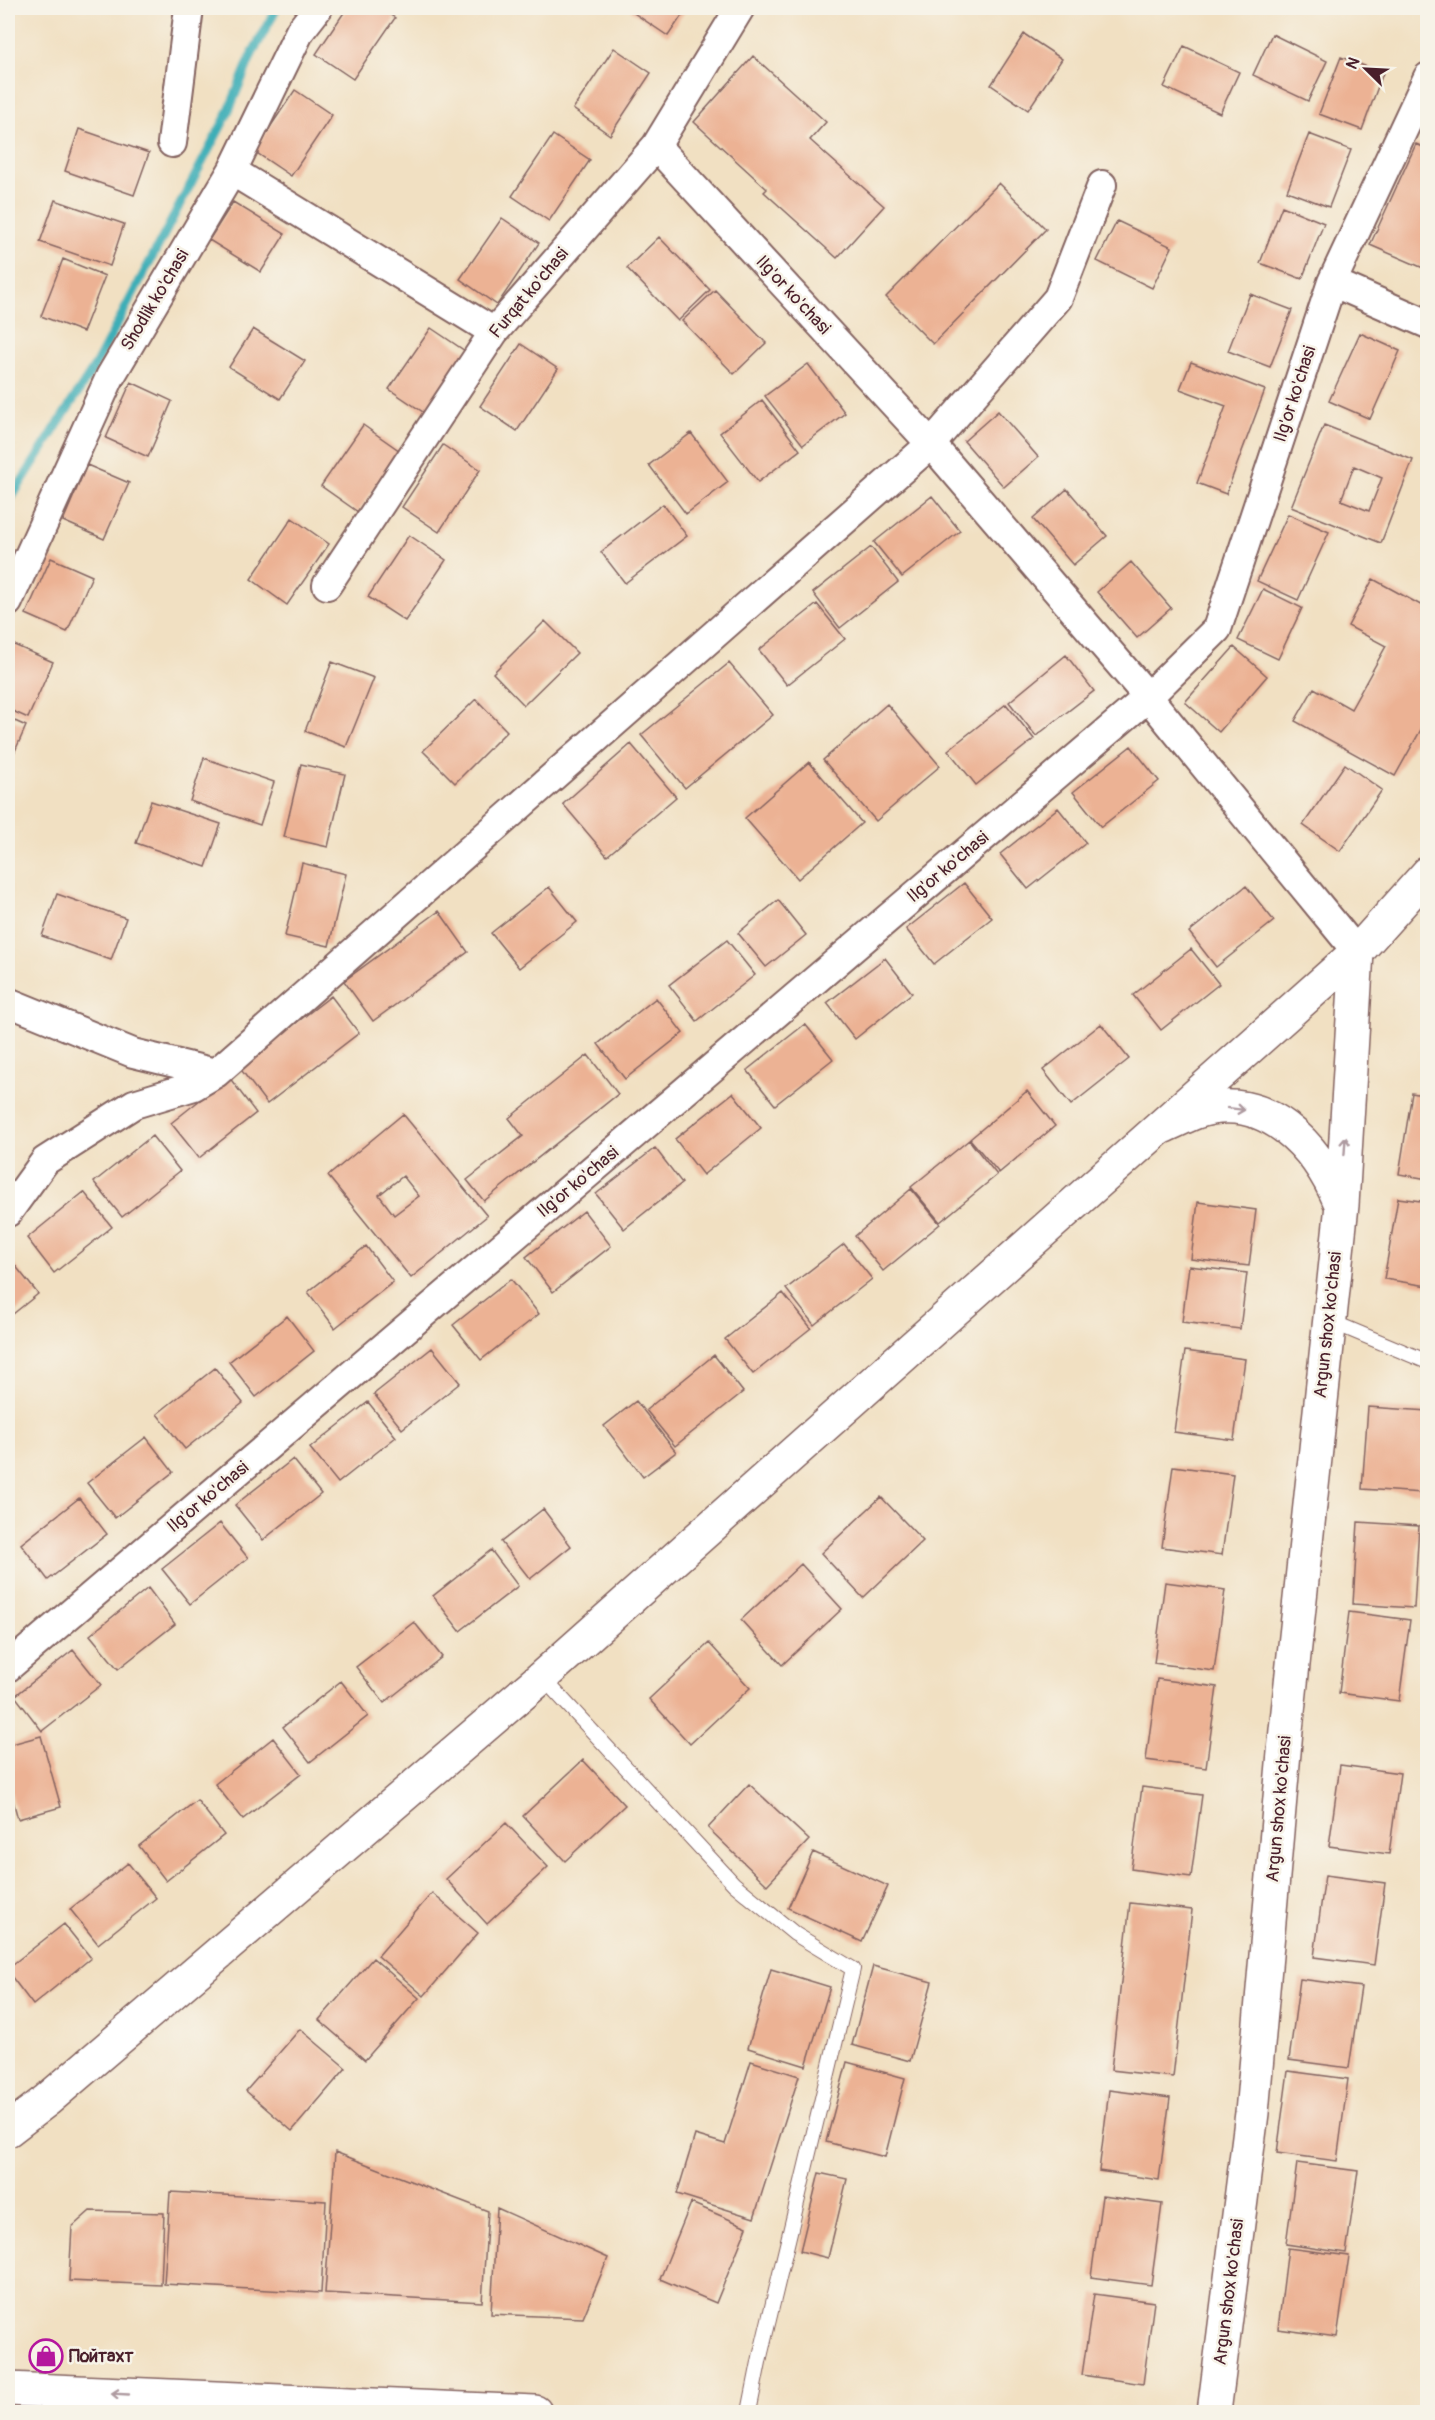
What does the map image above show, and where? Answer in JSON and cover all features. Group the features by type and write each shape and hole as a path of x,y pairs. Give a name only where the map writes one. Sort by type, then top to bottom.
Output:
{"main road":[{"path":"8,2130 47,2100 542,1677 1357,952 1428,873"},
{"name":"Argun shox ko'chasi","path":"1214,2412 1252,2113 1286,1730 1342,1205 1357,952"},
{"path":"1161,1128 1198,1111 1233,1107 1257,1113 1299,1136 1317,1157 1331,1179 1342,1205"},
{"path":"8,2389 535,2412"}],"street":[{"path":"172,143 189,8"},
{"name":"Shodlik ko'chasi","path":"8,602 110,377 232,171 300,31 318,8"},
{"name":"Furqat ko'chasi","path":"327,585 494,332 656,146 740,8"},
{"name":"Ilg'or ko'chasi","path":"8,1667 1148,697 1217,629 1332,282 1428,77"},
{"name":"Ilg'or ko'chasi","path":"656,146 931,444 1148,697 1357,952"},
{"path":"232,171 494,332"},
{"path":"8,1212 45,1161 134,1104 194,1086 216,1073 931,444 1058,298 1102,185"},
{"path":"1332,282 1428,324"},
{"path":"8,1002 133,1053 216,1073"}],"lane":[{"path":"1328,1321 1428,1362"},
{"path":"542,1677 734,1884 795,1934 853,1969 760,2356 749,2412"}],"building":[{"path":"347,8 380,8 395,18 353,79 316,54"},
{"path":"633,8 687,8 668,36 631,11"},
{"path":"1024,34 1062,59 1028,110 991,85"},
{"path":"1272,34 1327,61 1308,101 1253,75"},
{"path":"1184,46 1239,72 1220,113 1164,87"},
{"path":"614,48 651,73 610,135 573,109"},
{"path":"753,56 826,122 810,140 884,206 837,258 764,192 767,189 694,122"},
{"path":"1341,57 1383,73 1362,130 1319,114"},
{"path":"295,90 332,115 291,176 254,151"},
{"path":"79,129 149,153 134,195 65,171"},
{"path":"1309,134 1351,150 1329,207 1287,191"},
{"path":"553,135 590,160 549,221 512,196"},
{"path":"1416,144 1428,149 1428,270 1370,245"},
{"path":"999,183 1046,229 933,344 886,297"},
{"path":"55,200 124,224 110,266 40,242"},
{"path":"233,202 285,234 261,272 209,240"},
{"path":"1282,206 1324,223 1302,279 1260,263"},
{"path":"502,218 539,243 497,305 460,279"},
{"path":"1117,221 1172,247 1152,288 1097,261"},
{"path":"659,237 710,290 678,321 627,268"},
{"path":"63,259 105,276 83,332 41,316"},
{"path":"715,290 766,343 734,374 682,321"},
{"path":"1250,294 1292,310 1270,367 1228,351"},
{"path":"431,328 468,353 426,414 389,389"},
{"path":"253,329 305,361 280,399 229,367"},
{"path":"1360,333 1400,351 1370,419 1329,401"},
{"path":"521,344 558,369 517,431 480,406"},
{"path":"1191,362 1265,390 1226,494 1197,483 1226,406 1180,389"},
{"path":"808,364 845,413 803,445 765,396"},
{"path":"131,382 172,401 148,457 106,438"},
{"path":"762,400 800,450 758,482 720,433"},
{"path":"998,411 1038,457 1004,487 964,441"},
{"path":"363,425 400,451 358,512 321,486"},
{"path":"1324,425 1413,460 1381,543 1291,507","holes":["1354,466 1382,478 1369,511 1341,500"]},
{"path":"691,433 728,482 686,514 649,465"},
{"path":"443,445 480,470 439,532 402,507"},
{"path":"87,465 129,483 104,539 63,521"},
{"path":"1067,489 1107,536 1073,565 1033,519"},
{"path":"932,496 960,531 902,577 874,542"},
{"path":"663,504 687,536 625,583 601,552"},
{"path":"1288,514 1329,532 1298,600 1257,581"},
{"path":"292,518 329,544 287,605 251,579"},
{"path":"409,535 446,560 405,621 368,597"},
{"path":"871,547 898,582 840,628 813,593"},
{"path":"51,558 92,576 67,632 26,614"},
{"path":"1131,562 1171,608 1137,638 1097,592"},
{"path":"1373,579 1428,609 1428,717 1395,776 1295,721 1314,688 1351,709 1386,646 1348,626"},
{"path":"1263,589 1302,608 1278,659 1238,640"},
{"path":"817,604 845,639 787,685 759,650"},
{"path":"545,621 577,653 524,705 493,673"},
{"path":"12,644 53,662 28,718 8,709 8,654"},
{"path":"1234,647 1267,676 1219,732 1185,702"},
{"path":"1066,655 1094,691 1036,736 1009,702"},
{"path":"332,662 374,678 346,747 305,731"},
{"path":"729,663 773,715 685,788 641,735"},
{"path":"476,699 507,731 455,783 423,751"},
{"path":"887,704 940,766 876,821 823,760"},
{"path":"1006,704 1034,739 976,785 948,750"},
{"path":"8,718 26,726 8,767"},
{"path":"631,744 676,797 607,856 563,804"},
{"path":"1131,746 1159,781 1101,827 1073,792"},
{"path":"204,758 274,782 260,825 190,801"},
{"path":"809,762 862,823 798,879 745,818"},
{"path":"301,764 345,774 328,847 284,837"},
{"path":"1345,764 1382,790 1340,851 1303,825"},
{"path":"151,801 221,824 206,867 136,843"},
{"path":"1058,808 1086,843 1028,889 1000,854"},
{"path":"302,863 346,874 329,946 285,936"},
{"path":"964,883 992,918 934,964 906,929"},
{"path":"1246,886 1274,921 1216,967 1189,932"},
{"path":"549,887 577,922 519,968 491,933"},
{"path":"57,894 126,918 111,960 42,936"},
{"path":"778,900 806,935 766,967 738,933"},
{"path":"439,911 468,952 373,1021 344,981"},
{"path":"727,940 755,975 697,1021 669,985"},
{"path":"1191,949 1219,984 1161,1030 1133,995"},
{"path":"885,958 912,993 855,1039 827,1003"},
{"path":"331,996 359,1033 267,1104 239,1067"},
{"path":"656,998 683,1033 625,1079 598,1044"},
{"path":"805,1024 833,1059 775,1105 747,1070"},
{"path":"1101,1024 1129,1059 1071,1105 1043,1070"},
{"path":"588,1055 618,1094 484,1201 467,1180 523,1136 509,1118"},
{"path":"229,1077 256,1113 199,1158 171,1123"},
{"path":"1027,1091 1055,1126 999,1173 970,1139"},
{"path":"733,1093 761,1128 703,1175 675,1139"},
{"path":"1412,1093 1428,1096 1428,1179 1399,1174"},
{"path":"403,1114 487,1216 411,1278 328,1176","holes":["403,1176 419,1196 394,1215 379,1195"]},
{"path":"152,1136 180,1171 122,1217 94,1182"},
{"path":"969,1140 997,1175 940,1222 911,1187"},
{"path":"655,1148 682,1183 624,1229 596,1194"},
{"path":"911,1189 940,1224 883,1271 855,1236"},
{"path":"84,1192 112,1227 54,1273 27,1238"},
{"path":"1398,1198 1428,1202 1428,1286 1384,1279"},
{"path":"1198,1202 1256,1210 1249,1266 1191,1259"},
{"path":"584,1211 611,1246 553,1292 526,1257"},
{"path":"844,1244 872,1279 814,1325 786,1289"},
{"path":"366,1246 393,1282 335,1328 308,1292"},
{"path":"10,1259 38,1294 8,1318 8,1261"},
{"path":"1189,1266 1247,1273 1240,1329 1182,1322"},
{"path":"511,1279 539,1314 481,1360 453,1325"},
{"path":"783,1293 811,1328 753,1374 725,1339"},
{"path":"287,1316 314,1351 256,1397 229,1362"},
{"path":"432,1348 460,1383 402,1429 374,1394"},
{"path":"1185,1351 1245,1359 1234,1440 1174,1432"},
{"path":"714,1355 743,1392 675,1446 646,1410"},
{"path":"215,1368 243,1403 185,1449 157,1414"},
{"path":"636,1401 676,1452 643,1477 604,1426"},
{"path":"368,1402 396,1437 338,1483 310,1448"},
{"path":"1368,1407 1428,1411 1423,1493 1362,1489"},
{"path":"146,1437 173,1472 115,1518 87,1483"},
{"path":"293,1459 321,1494 263,1540 235,1505"},
{"path":"1173,1466 1233,1474 1222,1555 1162,1547"},
{"path":"881,1497 923,1541 863,1598 821,1553"},
{"path":"79,1498 107,1534 48,1580 21,1544"},
{"path":"543,1509 571,1546 530,1579 501,1542"},
{"path":"1358,1522 1419,1526 1414,1608 1353,1604"},
{"path":"220,1523 248,1558 190,1604 162,1569"},
{"path":"491,1550 518,1586 460,1631 433,1596"},
{"path":"801,1564 842,1609 782,1665 741,1620"},
{"path":"1165,1582 1225,1590 1214,1671 1154,1663"},
{"path":"148,1588 175,1624 118,1669 90,1635"},
{"path":"1349,1612 1410,1620 1399,1701 1339,1693"},
{"path":"414,1622 442,1657 384,1703 356,1667"},
{"path":"709,1643 750,1688 690,1744 649,1699"},
{"path":"73,1650 101,1685 42,1731 15,1696"},
{"path":"1157,1679 1217,1687 1206,1768 1146,1760"},
{"path":"341,1681 368,1716 310,1762 283,1727"},
{"path":"41,1736 61,1807 18,1819 8,1782 8,1745"},
{"path":"273,1738 301,1774 243,1819 215,1784"},
{"path":"583,1760 625,1805 565,1861 523,1816"},
{"path":"1340,1765 1400,1773 1389,1854 1329,1846"},
{"path":"749,1784 809,1840 767,1885 708,1828"},
{"path":"1142,1787 1202,1795 1191,1877 1131,1869"},
{"path":"197,1800 224,1835 166,1881 139,1846"},
{"path":"506,1823 548,1867 487,1924 446,1879"},
{"path":"813,1852 888,1886 862,1942 788,1908"},
{"path":"128,1863 156,1898 98,1944 70,1909"},
{"path":"1325,1875 1385,1883 1374,1965 1314,1957"},
{"path":"432,1893 478,1933 424,1996 378,1956"},
{"path":"1130,1903 1192,1910 1173,2077 1111,2070"},
{"path":"64,1924 91,1958 33,2005 8,1972 8,1968"},
{"path":"373,1958 419,1998 365,2060 319,2020"},
{"path":"873,1966 932,1982 910,2061 852,2045"},
{"path":"771,1969 830,1987 806,2066 748,2048"},
{"path":"1300,1979 1361,1987 1349,2068 1289,2060"},
{"path":"300,2029 346,2068 292,2131 246,2091"},
{"path":"751,2061 799,2076 754,2218 677,2194 695,2135 725,2144"},
{"path":"847,2062 905,2078 885,2157 826,2142"},
{"path":"1288,2071 1348,2079 1337,2161 1277,2153"},
{"path":"1109,2090 1170,2098 1159,2180 1099,2171"},
{"path":"335,2152 488,2211 482,2302 325,2293"},
{"path":"1297,2163 1358,2171 1346,2253 1286,2244"},
{"path":"819,2173 847,2179 828,2258 800,2251"},
{"path":"170,2192 326,2201 321,2293 164,2284"},
{"path":"1102,2196 1162,2204 1151,2285 1091,2277"},
{"path":"691,2203 747,2227 716,2303 660,2279"},
{"path":"497,2208 608,2258 583,2318 491,2314"},
{"path":"90,2211 164,2213 161,2285 69,2281 72,2227"},
{"path":"1288,2248 1349,2256 1337,2337 1278,2329"},
{"path":"1094,2294 1154,2302 1143,2384 1082,2375"}],"waterway":[{"path":"8,503 96,364 227,115 252,54 277,8"}],"place":[{"name":"Пойтахт","path":"46,2356"}]}
